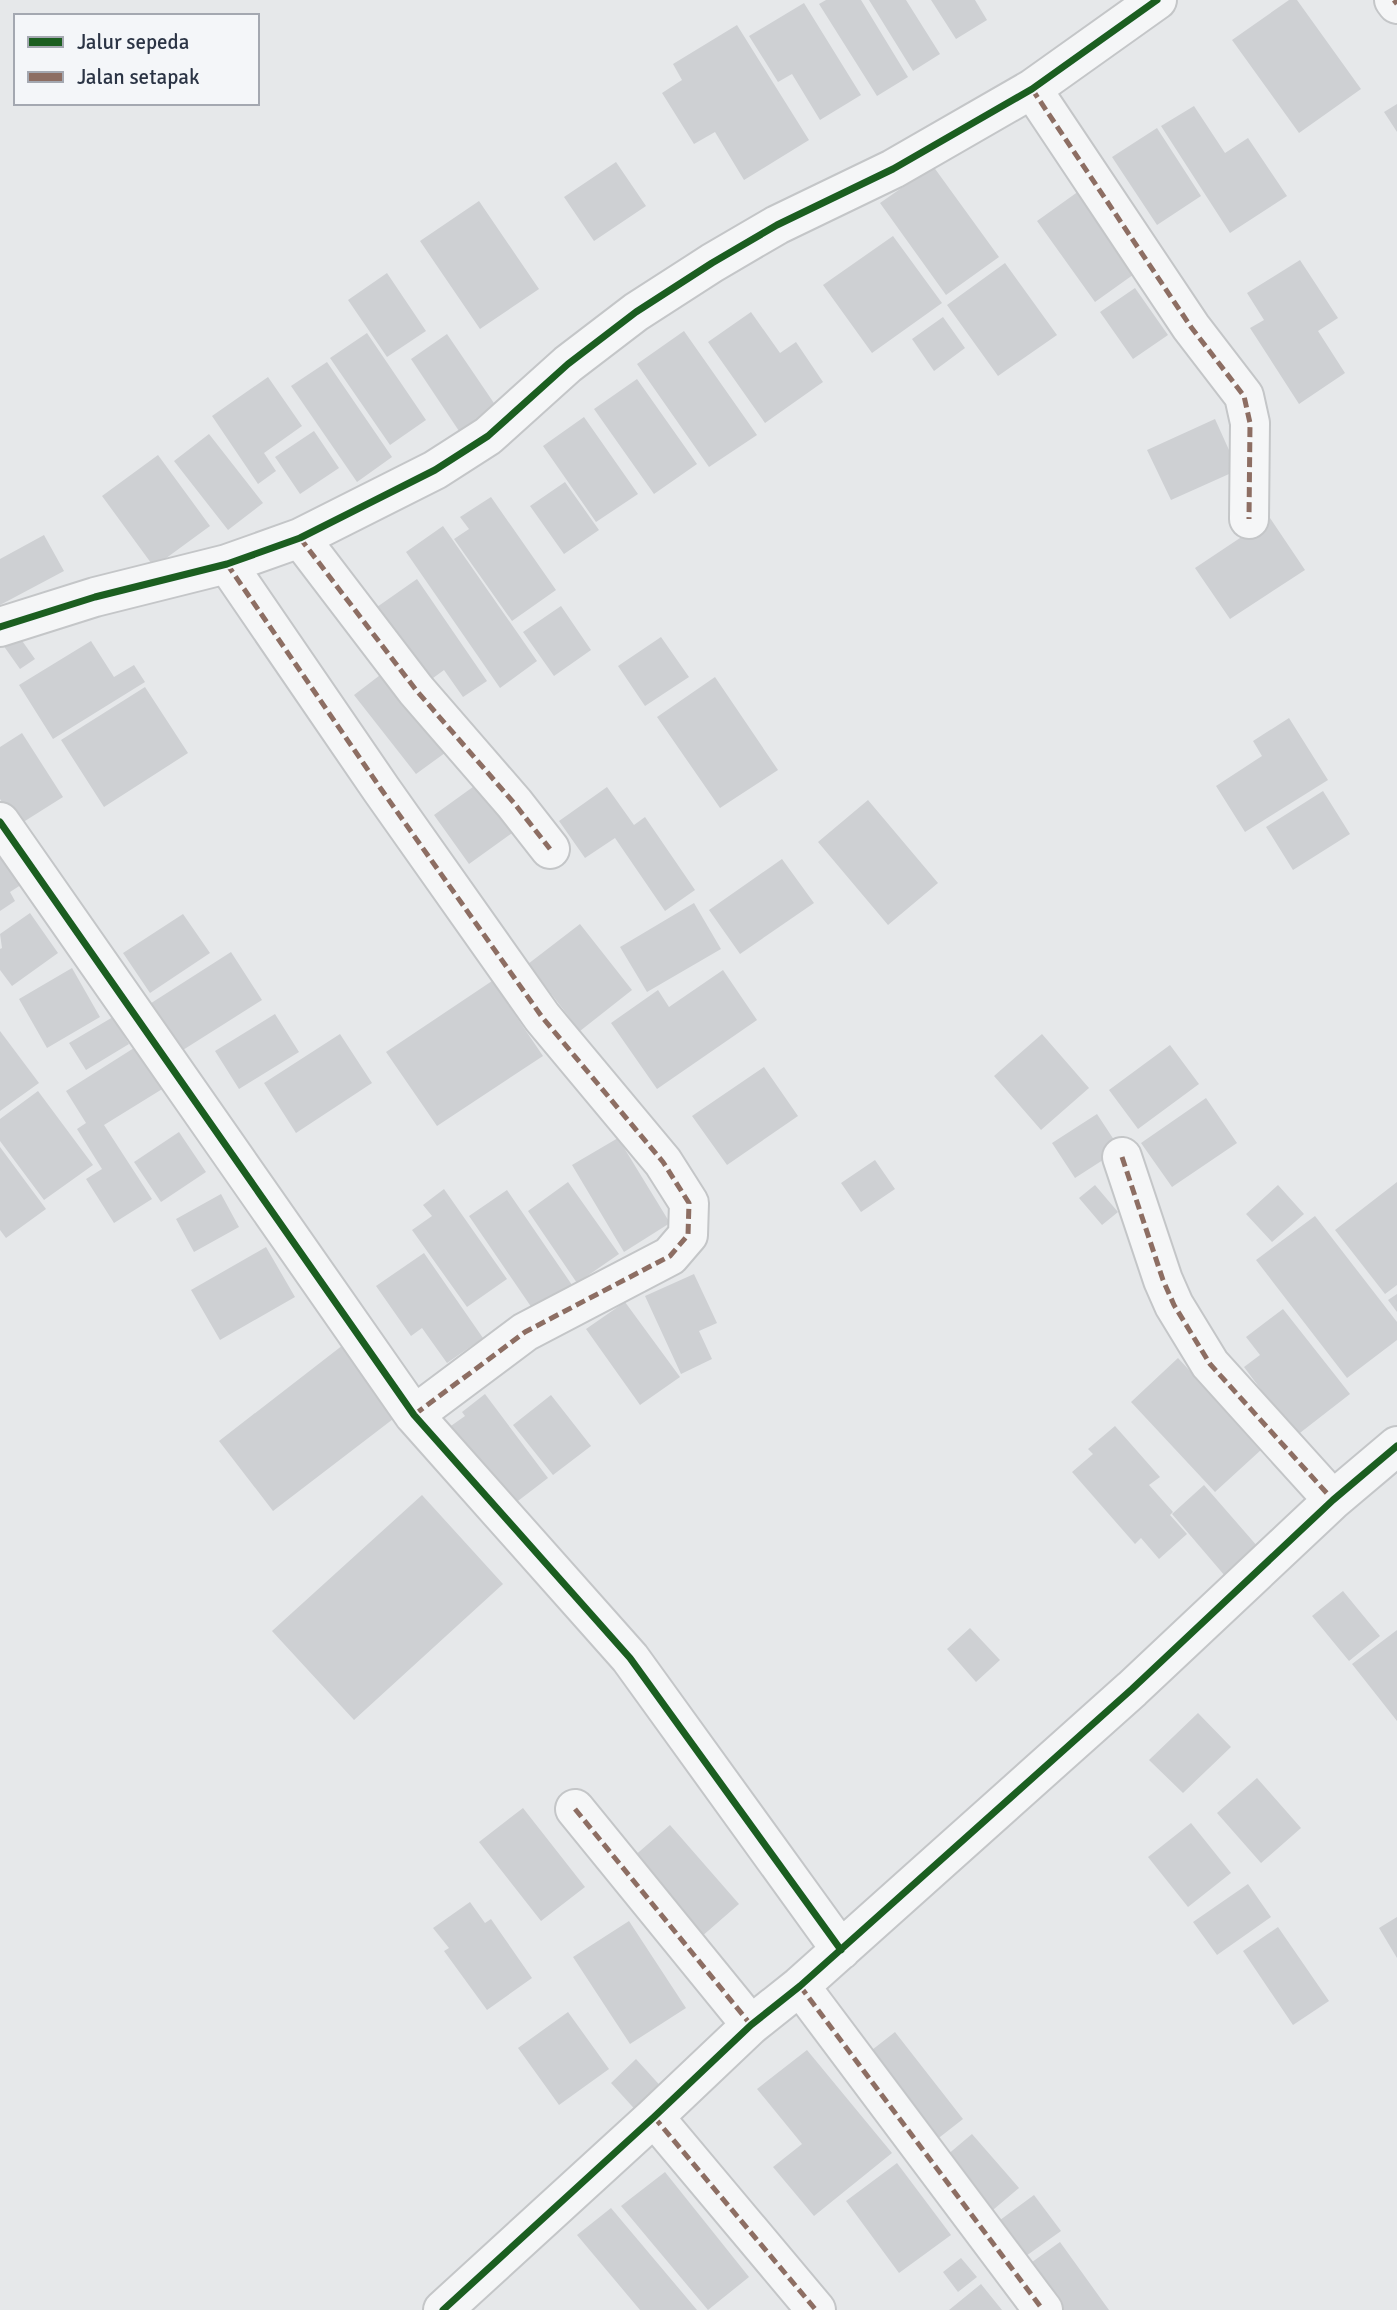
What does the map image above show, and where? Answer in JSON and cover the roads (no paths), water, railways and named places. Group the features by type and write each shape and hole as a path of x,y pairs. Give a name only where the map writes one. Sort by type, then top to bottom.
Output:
{"street":[{"path":"0,627 95,597 227,564 300,538 435,470 488,436 568,364 636,312 777,225 892,169 1032,89 1157,0"},
{"path":"1394,0 1397,5"},
{"path":"1032,89 1191,327 1244,396 1250,423 1249,519"},
{"path":"300,538 416,690 514,803 550,849"},
{"path":"227,564 542,1017 663,1162 689,1203 688,1235 670,1256 526,1332 414,1415"},
{"path":"0,822 414,1415 630,1658 841,1950"},
{"path":"1122,1157 1163,1280 1174,1305 1210,1364 1333,1500"},
{"path":"443,2310 751,2025 841,1950 1132,1689 1333,1500 1397,1446"},
{"path":"575,1808 751,2025"},
{"path":"800,1986 1043,2310"},
{"path":"654,2117 816,2310"}]}
